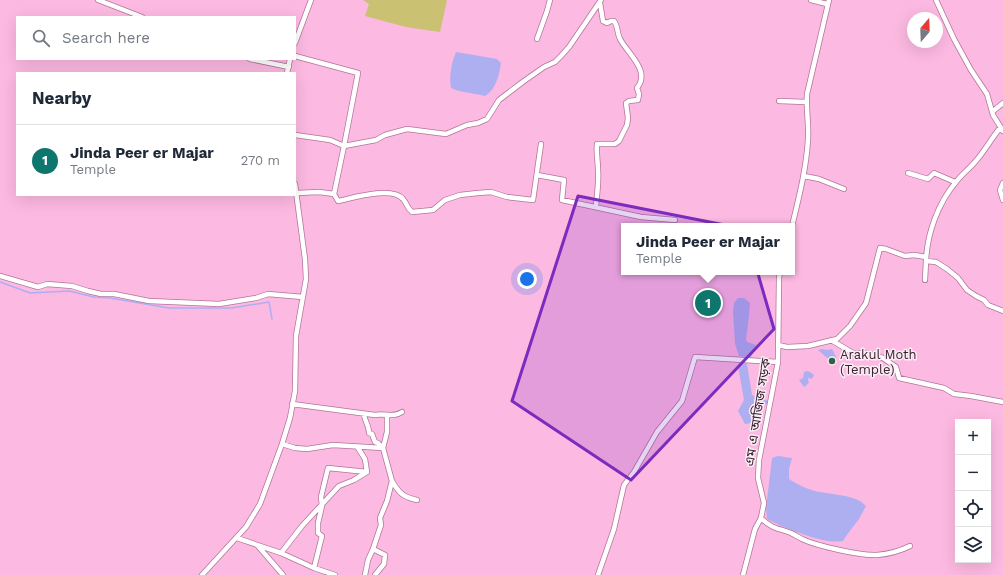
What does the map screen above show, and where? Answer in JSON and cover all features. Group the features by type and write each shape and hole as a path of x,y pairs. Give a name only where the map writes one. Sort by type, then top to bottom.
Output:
{"street":[{"path":"98,0 139,16"},
{"path":"296,40 311,0"},
{"path":"537,39 550,0"},
{"path":"793,223 804,176 808,138 806,102 828,2 811,0"},
{"path":"925,280 927,244 944,200 955,182 976,162 992,137 1002,130 992,112 987,94 971,70 954,39 936,0"},
{"path":"296,135 330,140 344,146 376,140 385,135 407,129 446,134 467,124 478,123 487,119 498,100 524,80 555,62 569,47 601,2"},
{"path":"596,206 598,173 598,161 596,155 597,144 615,144 619,141 627,125 628,118 626,103 628,101 638,100 640,98 637,88 640,85 642,72 621,39 618,33 617,24 614,21 607,23 603,21 601,2"},
{"path":"296,56 358,73 334,194 338,201 386,192 403,199 407,208 412,212 421,212 433,210 445,200 460,195 478,192 491,192 513,198 533,200 541,144"},
{"path":"255,60 289,67"},
{"path":"287,72 290,60"},
{"path":"779,101 806,102"},
{"path":"992,112 1003,103"},
{"path":"908,173 928,179 934,173 955,182"},
{"path":"537,175 564,180 562,200 596,206 641,217 675,220"},
{"path":"804,176 819,179 844,189"},
{"path":"1003,183 1000,190 1003,200"},
{"path":"202,575 246,527 260,504 282,444 292,404 295,391 296,336 306,279 305,259 296,189"},
{"path":"297,194 318,192 334,194"},
{"path":"778,345 787,347 808,346 838,339 850,326 866,303 880,248 905,256 914,255 936,262 958,278 967,290 984,300 988,305 1003,311"},
{"name":"এম এ আজিজ সড়ক","path":"743,575 755,529 761,518 764,503 758,478 759,460 778,362 780,275"},
{"path":"0,276 38,287 47,284 72,286 95,292 149,301 219,304 256,298 268,294 303,296"},
{"path":"831,340 853,353 866,353 883,358 896,367 899,378 944,388 954,394 1003,402"},
{"path":"598,575 614,529 624,485 634,472 657,432 682,401 695,357 778,362"},
{"path":"292,404 375,415 380,414 397,416 402,412"},
{"path":"364,414 369,428 369,433 372,434 375,442 383,448"},
{"path":"387,415 387,432 383,448 392,481 398,491 407,498 417,500"},
{"path":"282,444 295,448 307,449 333,446 383,448"},
{"path":"358,448 365,459 366,472"},
{"path":"314,568 322,536 318,533 318,523 322,506 321,497 328,468 366,472"},
{"path":"281,553 302,526 339,486 354,480 366,472"},
{"path":"365,575 368,560 381,525 380,518 387,501 392,481"},
{"path":"761,518 769,526 802,539 819,545 858,553 876,555 900,551 910,546"},
{"path":"237,538 281,553 314,568 335,575"},
{"path":"258,545 283,575"},
{"path":"373,549 385,555 384,564 375,575"}],"highlighted area":[{"path":"578,196 745,229 774,329 631,480 512,401"}],"shaded area":[{"path":"363,0 447,0 440,32 406,27 365,16 369,4"}],"water":[{"path":"456,52 497,59 501,63 496,82 492,90 485,96 451,88 451,70"},
{"path":"738,298 744,298 750,303 746,339 747,342 756,345 751,358 739,356 735,344 733,312 734,303"},
{"path":"832,349 836,357 833,359 827,358 818,350"},
{"path":"743,362 747,364 752,395 758,398 761,395 765,395 763,399 768,401 767,404 763,405 759,419 752,423 745,424 738,411 744,400 738,366"},
{"path":"808,371 814,376 811,379 808,378 809,383 804,387 799,380 803,378 804,372"},
{"path":"778,456 792,458 789,469 789,479 792,481 812,490 856,499 866,506 859,519 843,541 826,541 794,531 767,519 766,508 772,458"}],"waterway":[{"path":"0,282 30,293 69,291 94,297 110,298 169,308 232,308 269,302 272,319"}],"place":[{"name":"Jinda Peer er Majar","path":"708,303"},
{"name":"Arakul Moth (Temple)","path":"832,361"}]}
